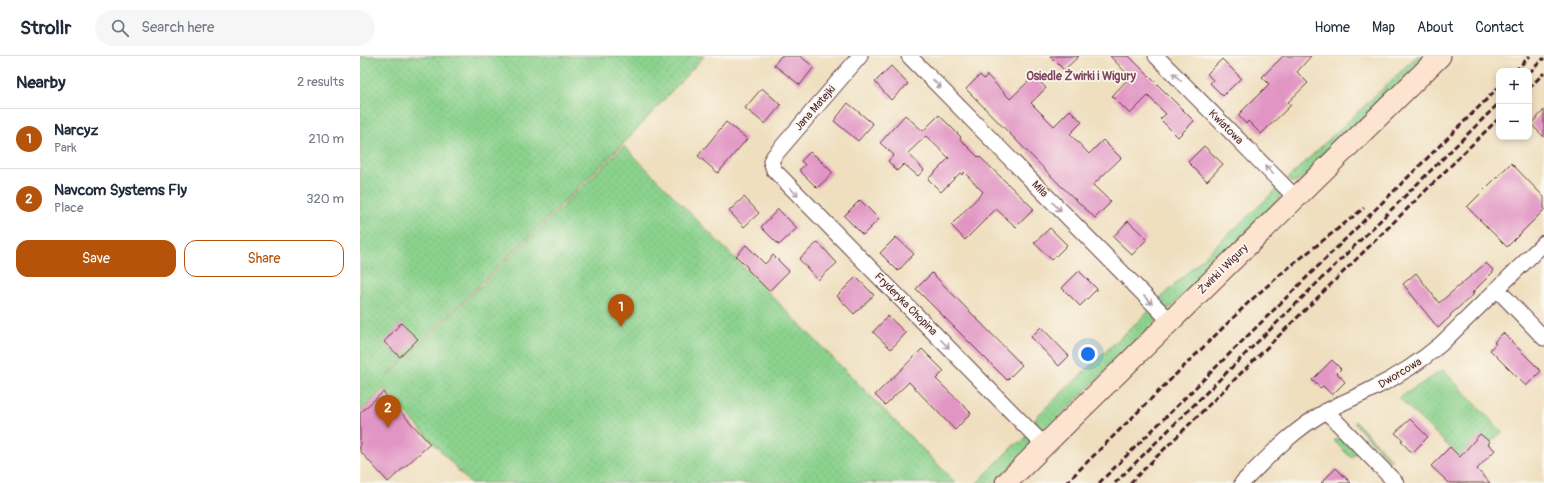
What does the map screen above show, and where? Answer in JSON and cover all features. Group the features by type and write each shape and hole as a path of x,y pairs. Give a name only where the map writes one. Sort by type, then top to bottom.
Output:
{"main road":[{"name":"Żwirki i Wigury","path":"1006,483 1296,198 1436,57"}],"street":[{"name":"Jana Matejki","path":"771,161 860,56"},
{"name":"Miła","path":"910,56 1170,321"},
{"name":"Kwiatowa","path":"1156,56 1296,198"},
{"name":"Fryderyka Chopina","path":"771,161 778,176 1044,445"},
{"name":"Dworcowa","path":"1242,483 1290,436 1326,411 1373,389 1405,371 1424,358 1441,344 1544,242"},
{"path":"1497,289 1544,338"},
{"path":"1326,411 1396,483"}],"green space":[{"path":"360,56 704,56 622,145 391,371 388,376 624,146 956,483 470,483 384,389 360,412"},
{"path":"1417,56 1422,56 1421,61 1298,182 1292,182 1287,179"},
{"path":"1278,188 1280,193 1278,203 1170,308 1166,308 1156,302"},
{"path":"1151,309 1155,315 1156,321 1045,431 1041,432 1031,426 1039,414"},
{"path":"1443,370 1502,432 1468,465 1399,398"},
{"path":"1355,421 1392,460 1390,461 1355,424"},
{"path":"1027,434 1030,443 1027,451 994,483 977,483 1014,445 1024,440"},
{"path":"1340,436 1356,453 1351,458 1334,441"}],"building":[{"path":"781,56 800,56 814,67 800,85 774,65"},
{"path":"1050,56 1079,56 1064,70"},
{"path":"1110,56 1129,56 1194,121 1178,137 1160,119 1166,114 1148,96 1130,114 1112,96 1130,77"},
{"path":"1283,56 1311,56 1297,72 1308,83 1288,102 1291,105 1261,134 1248,121 1246,124 1238,115 1269,84 1262,77"},
{"path":"1222,59 1241,78 1223,96 1210,83 1213,80 1207,74"},
{"path":"891,66 908,84 891,100 875,82"},
{"path":"980,75 984,79 987,75 1010,99 1034,76 1046,88 1031,103 1054,126 1070,110 1082,122 1070,134 1089,154 1103,140 1121,158 1093,185 1111,202 1095,218 1060,185 966,89"},
{"path":"762,88 781,105 765,124 745,108"},
{"path":"848,103 873,124 858,141 834,121"},
{"path":"1544,110 1544,137 1532,125 1532,123"},
{"path":"905,115 923,131 939,115 978,157 979,156 1034,209 1016,227 996,209 965,240 951,225 983,192 964,172 962,175 960,173 941,192 928,179 949,158 926,136 908,153 924,170 918,176 904,164 897,171 888,161 894,155 880,143"},
{"path":"726,122 747,139 718,173 698,156"},
{"path":"1204,146 1223,164 1207,181 1188,162"},
{"path":"810,152 833,173 817,188 799,170 805,165 801,161"},
{"path":"1511,163 1544,197 1544,210 1507,247 1467,207"},
{"path":"744,197 759,213 744,227 729,211"},
{"path":"860,200 879,219 863,235 844,216"},
{"path":"778,209 797,228 779,245 761,227"},
{"path":"1128,221 1147,239 1132,255 1113,237"},
{"path":"1050,228 1067,245 1052,260 1034,243"},
{"path":"896,237 914,254 898,271 880,253"},
{"path":"818,242 837,263 818,280 799,259"},
{"path":"746,245 765,264 773,255 789,271 769,291 736,256"},
{"path":"1486,263 1494,271 1472,293 1474,294 1450,315 1451,316 1438,328 1403,284 1416,273 1439,303"},
{"path":"1079,271 1097,289 1080,306 1062,288"},
{"path":"932,273 1022,365 1007,380 916,289"},
{"path":"856,277 874,295 854,314 837,296"},
{"path":"888,316 906,333 891,349 873,332"},
{"path":"401,323 418,339 400,357 384,342"},
{"path":"1041,327 1069,356 1059,366 1031,337"},
{"path":"1503,333 1541,371 1526,386 1490,350 1496,343 1494,342"},
{"path":"922,349 944,371 936,379 971,413 955,430 909,382 885,405 875,395"},
{"path":"1332,360 1341,369 1337,373 1345,382 1332,395 1323,386 1320,388 1312,380"},
{"path":"383,392 430,444 388,482 360,451 360,413"},
{"path":"1410,419 1428,437 1412,453 1401,441 1403,440 1395,433"},
{"path":"1480,434 1490,442 1488,444 1495,450 1477,469 1490,483 1449,483 1431,466 1450,447 1460,457"},
{"path":"1336,468 1351,483 1321,483"}],"railway":[{"path":"1518,68 1530,56"},
{"path":"1532,70 1544,58"},
{"path":"1532,85 1544,73"},
{"path":"1099,483 1496,90"},
{"path":"1115,483 1498,104"},
{"path":"1130,483 1496,121"},
{"path":"1066,483 1249,302 1282,273 1364,208"}],"place":[{"name":"Narcyz","path":"621,327"},
{"name":"Navcom Systems Fly","path":"388,428"}],"district":[{"name":"Osiedle Żwirki i Wigury","path":"1081,76"}]}
